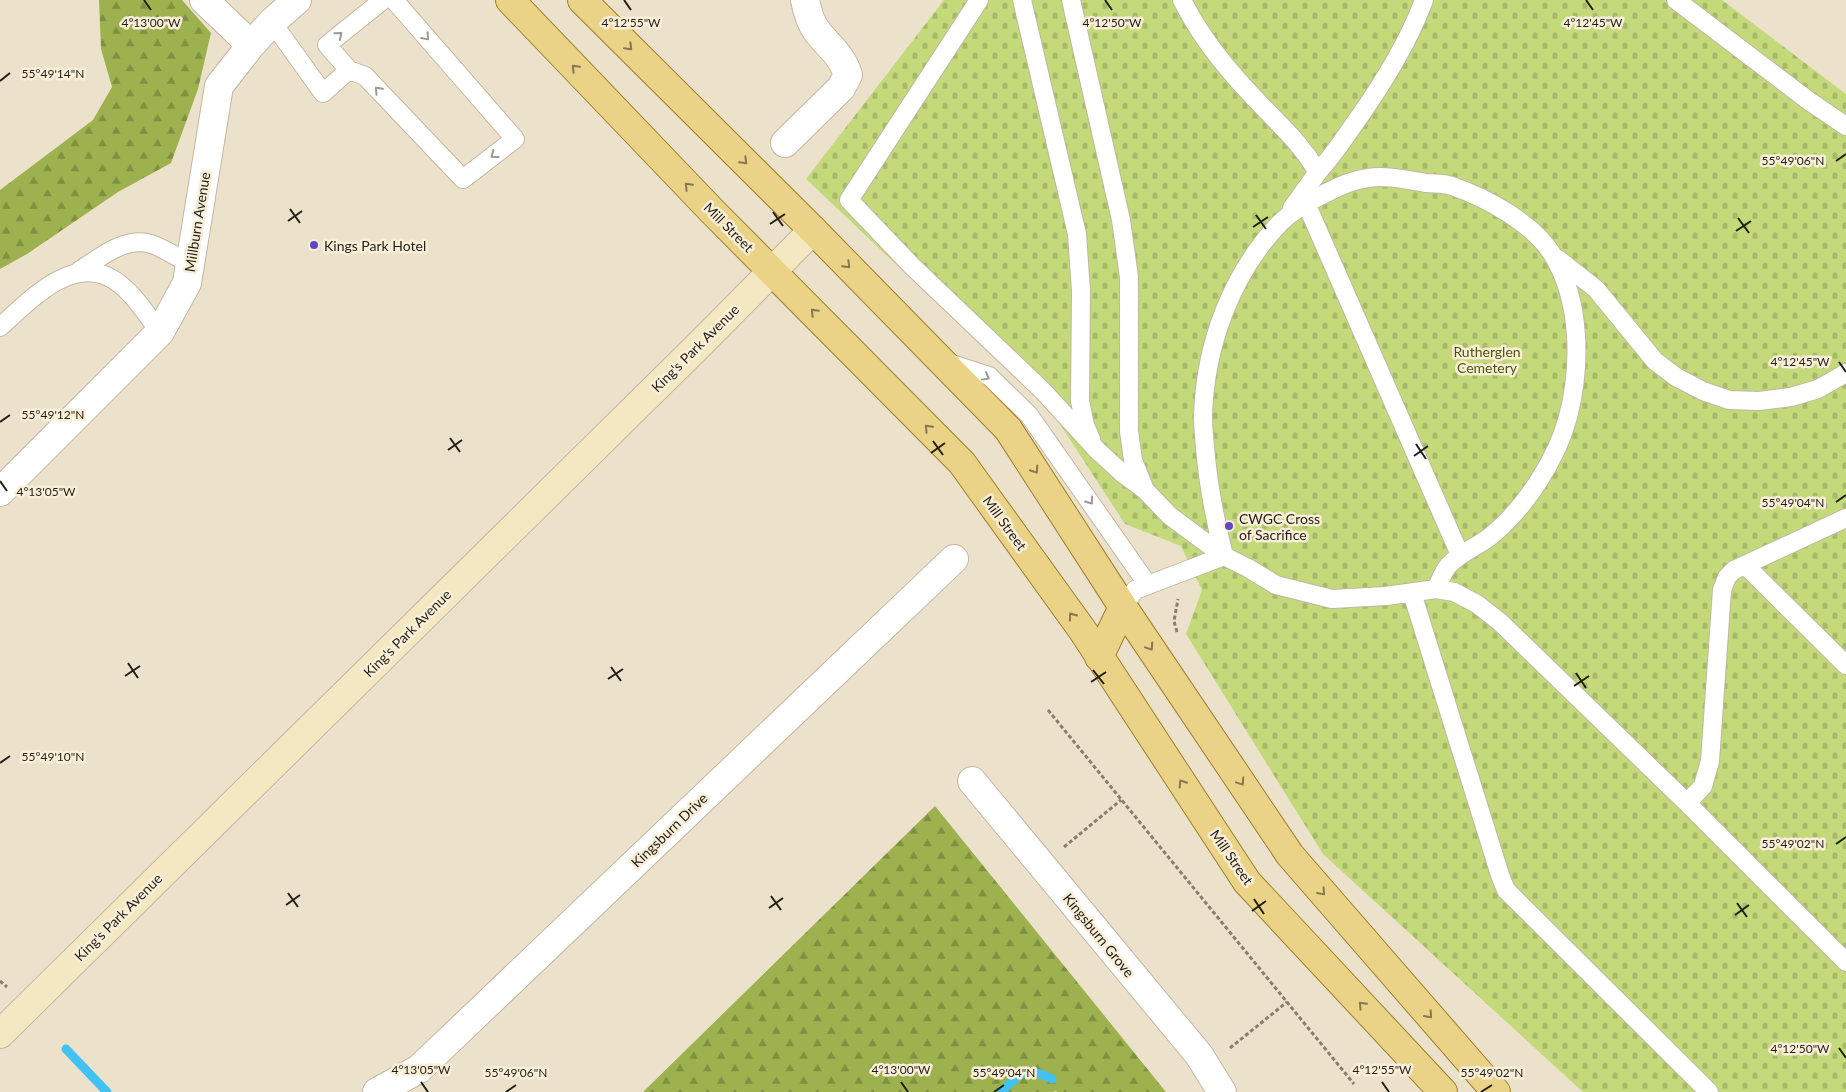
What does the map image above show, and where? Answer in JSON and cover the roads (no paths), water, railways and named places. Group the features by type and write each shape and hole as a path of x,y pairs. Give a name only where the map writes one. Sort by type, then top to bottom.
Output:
{"main road":[{"name":"Mill Street","path":"510,0 713,212 962,463 1099,657 1248,882 1443,1092"},
{"path":"582,0 1008,429 1123,607 1290,855 1496,1092"},
{"name":"King's Park Avenue","path":"0,1034 699,345 812,230"},
{"path":"1099,657 1123,607"}],"street":[{"path":"204,0 251,45"},
{"name":"Millburn Avenue","path":"0,492 160,332 187,283 219,86 251,45 272,22 297,0"},
{"path":"785,143 841,88 848,75 844,62 816,29 808,14 805,0"},
{"name":"Kingsburn Drive","path":"377,1092 419,1069 954,559"},
{"name":"Kingsburn Grove","path":"972,781 1198,1056 1222,1092"}],"lane":[{"path":"382,0 327,45 348,70 365,76 462,179 515,140 394,0"},
{"path":"979,0 849,200 912,266 1043,391 1105,457 1122,473 1145,490 1170,516 1224,556 1276,585 1332,600 1358,599 1436,589 1454,592 1477,604 1500,622 1687,803 1846,962"},
{"path":"1022,0 1077,234 1081,291 1080,402 1085,425 1105,457"},
{"path":"1071,0 1121,220 1129,277 1129,431 1133,460 1145,490"},
{"path":"1182,0 1204,38 1220,60 1306,151 1318,172"},
{"path":"1224,556 1208,482 1203,418 1209,362 1217,331 1240,280 1264,244 1318,172 1330,159 1383,84 1418,17 1424,0"},
{"path":"1676,0 1809,101 1846,126"},
{"path":"272,22 323,93 348,70"},
{"path":"1281,222 1306,203 1339,186 1369,178 1399,178 1450,185 1499,207 1539,238 1554,256 1596,289 1655,361 1676,377 1703,391 1730,400 1759,401 1791,397 1818,389 1846,374"},
{"path":"1306,203 1460,555"},
{"path":"0,327 53,283 79,272 123,245 151,244 190,264"},
{"path":"1436,589 1447,567 1460,555 1491,536 1522,503 1549,463 1568,417 1576,370 1576,346 1571,302 1564,277 1554,256"},
{"path":"79,272 96,272 114,280 132,296 160,332"},
{"path":"941,360 988,376 1029,415 1148,585"},
{"path":"1687,803 1703,786 1710,761 1722,590 1727,577 1734,570 1846,518"},
{"path":"1123,607 1135,590 1224,556"},
{"path":"1745,565 1846,664"},
{"path":"1412,593 1506,890 1709,1092"}],"waterway":[{"path":"66,1049 107,1092"},
{"path":"1001,1092 1019,1075 1024,1073 1035,1072 1052,1079"}],"place":[{"name":"Kings Park Hotel","path":"314,245"},
{"name":"CWGC Cross of Sacrifice","path":"1229,526"}],"park label":[{"name":"Rutherglen Cemetery","path":"1487,360"}]}
